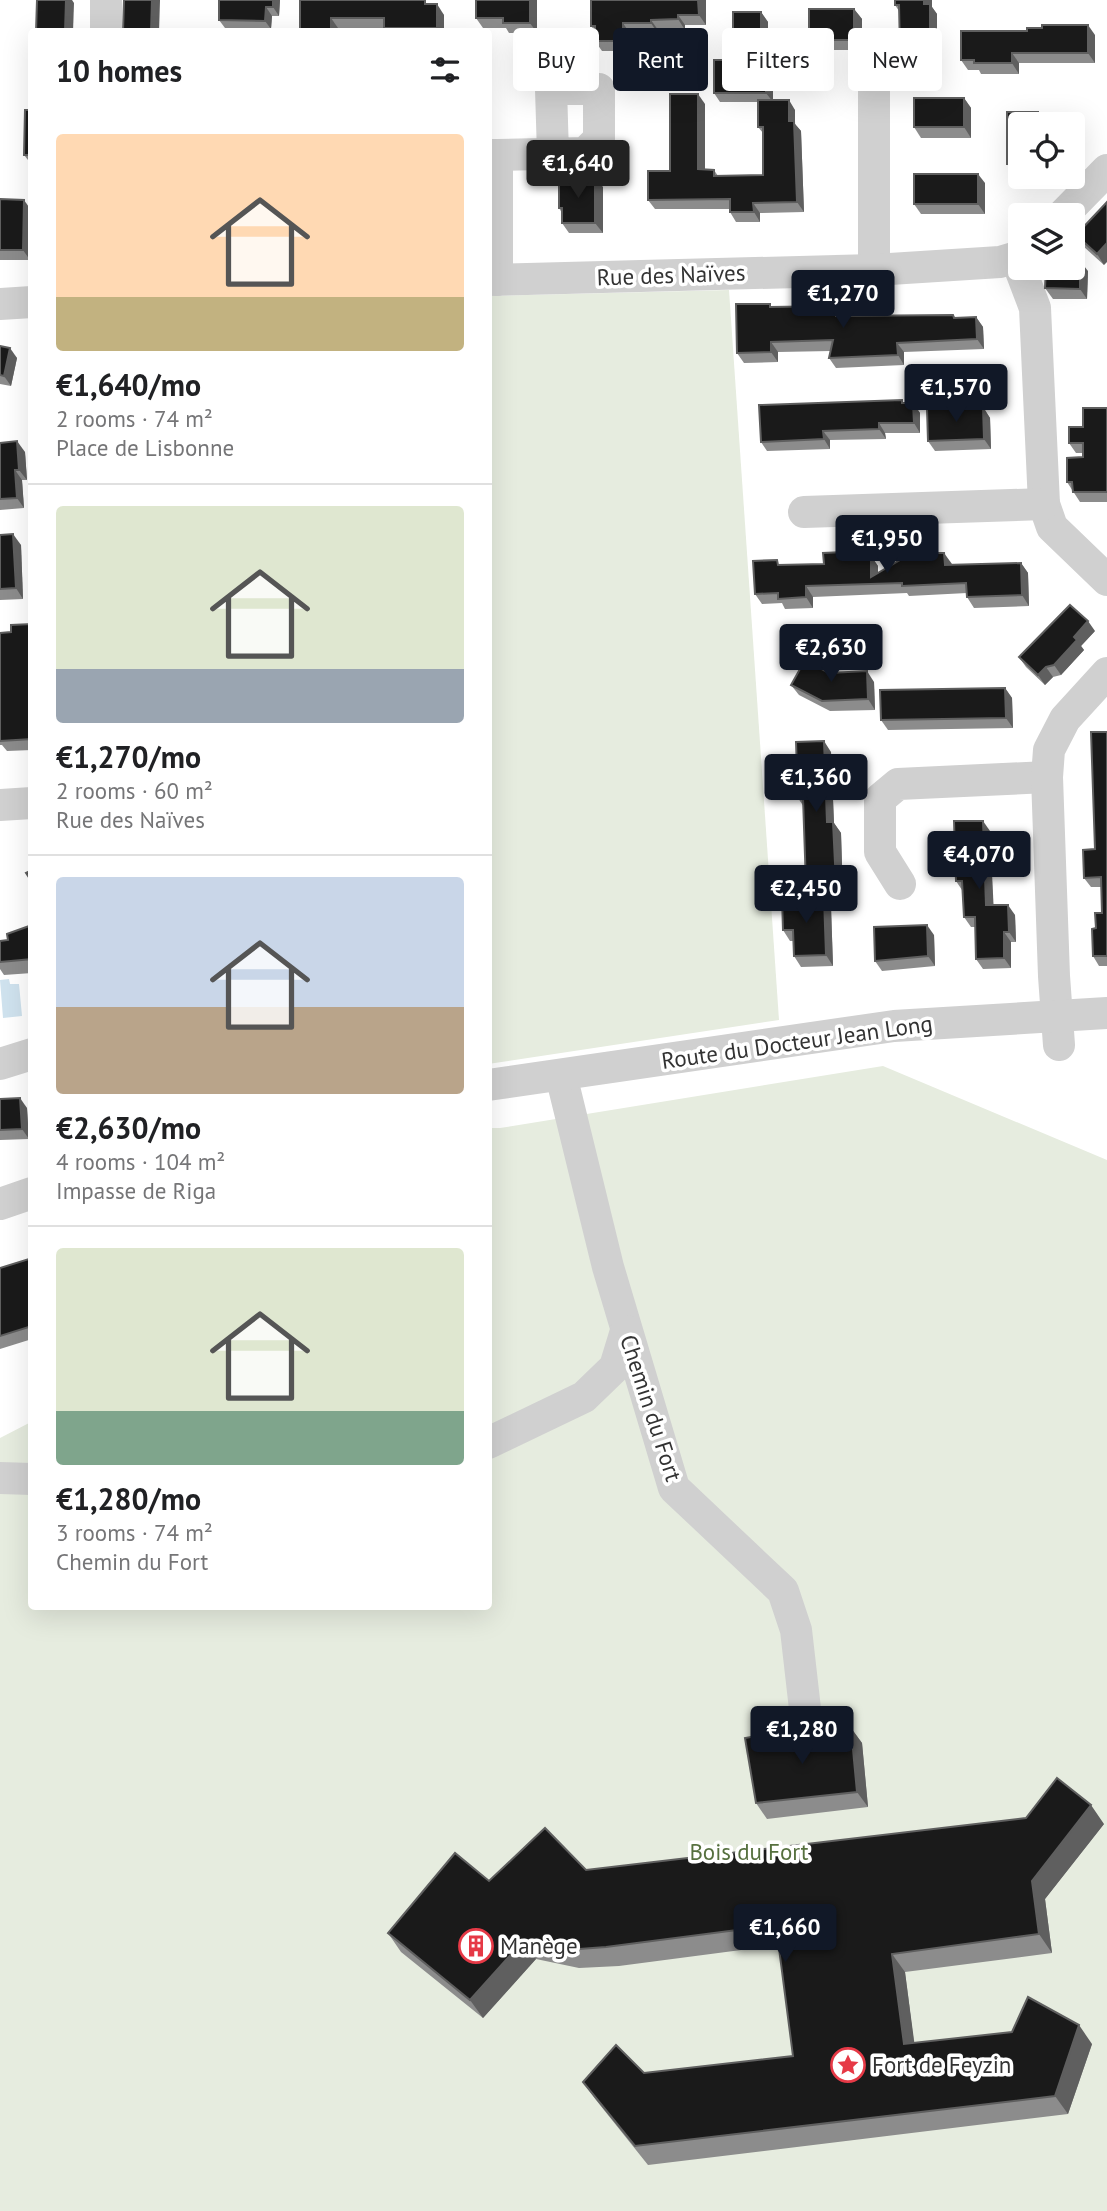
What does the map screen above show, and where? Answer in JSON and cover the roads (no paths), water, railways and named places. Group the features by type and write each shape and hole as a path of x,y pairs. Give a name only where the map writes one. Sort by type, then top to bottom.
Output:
{"street":[{"path":"106,0 106,28"},
{"path":"874,91 874,270"},
{"path":"492,280 492,155 552,154"},
{"path":"1075,203 1107,170"},
{"name":"Rue des Naïves","path":"492,280 874,270 1008,260"},
{"path":"1026,280 1035,309 1044,503 1052,527 1107,580"},
{"path":"0,304 28,302"},
{"path":"804,512 1044,503"},
{"path":"1058,1030 1047,777 1049,750 1065,719 1107,673"},
{"path":"900,884 880,852 880,799 898,784 1047,777"},
{"path":"0,805 28,803"},
{"name":"Route du Docteur Jean Long","path":"492,1084 894,1026 1058,1030 1107,1013"},
{"path":"0,1064 28,1055"},
{"name":"Chemin du Fort","path":"561,1075 608,1267 674,1488 783,1591 796,1630 809,1744"},
{"path":"0,1204 28,1194"},
{"path":"492,1441 584,1397 615,1367 626,1331"},
{"path":"0,1478 28,1479"}],"water":[{"path":"9,979 10,984 19,984 22,1016 3,1018 0,980"}],"place":[{"name":"Manège","path":"476,1946"},
{"name":"Fort de Feyzin","path":"848,2065"}],"park label":[{"name":"Bois du Fort","path":"749,1852"}]}
